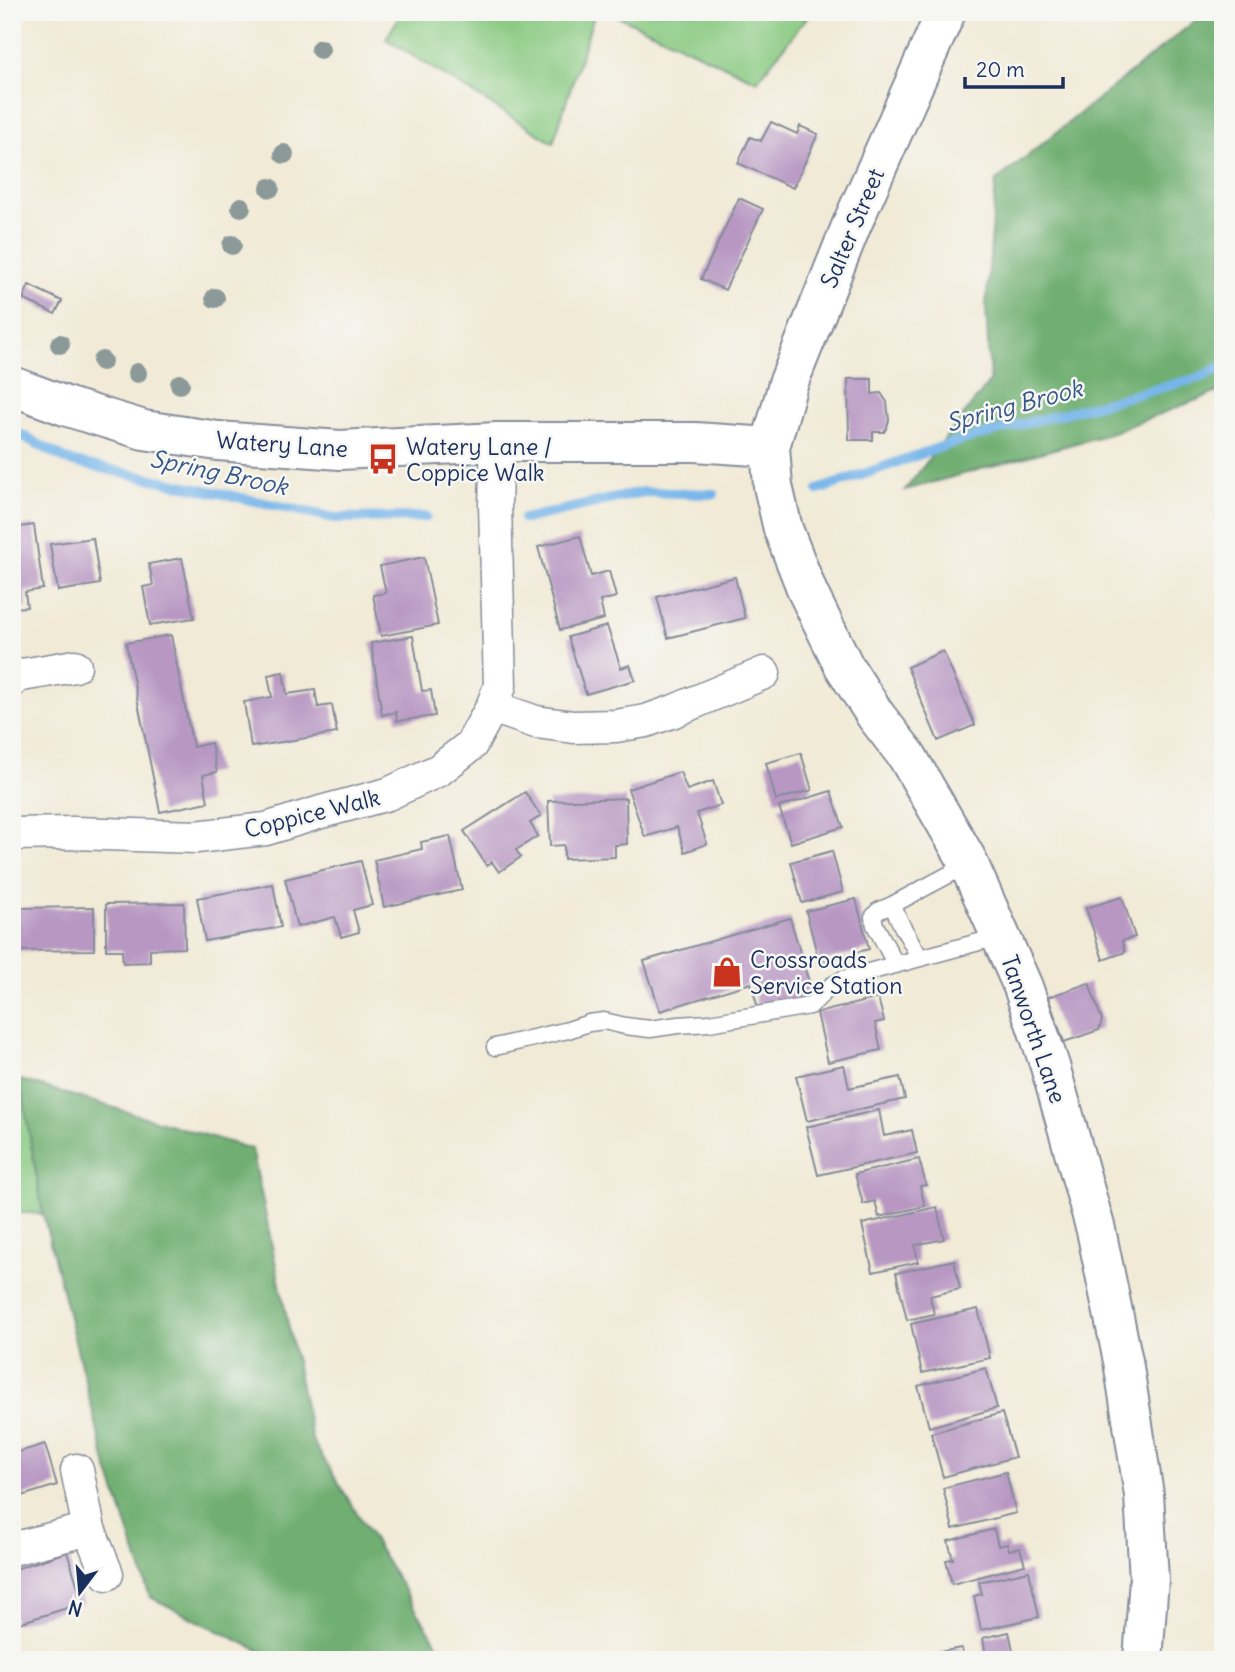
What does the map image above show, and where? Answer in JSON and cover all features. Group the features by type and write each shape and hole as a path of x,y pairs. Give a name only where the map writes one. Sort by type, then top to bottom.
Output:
{"main road":[{"name":"Salter Street","path":"770,447 788,384 852,224 946,12"},
{"name":"Watery Lane","path":"12,386 68,407 144,430 218,441 340,450 497,442 695,442 770,447"},
{"name":"Tanworth Lane","path":"770,447 773,486 783,529 808,593 844,666 876,716 907,756 969,864 1023,987 1050,1066 1096,1230 1123,1361 1144,1494 1149,1579 1143,1660"}],"street":[{"name":"Coppice Walk","path":"12,834 196,837 266,830 388,794 439,770 471,745 492,708 500,686 496,551 497,442"},
{"path":"12,681 16,676 75,666"},
{"path":"492,708 536,722 574,727 616,726 646,721 674,711 764,673"},
{"path":"77,1470 89,1529 107,1574"},
{"path":"12,1549 89,1529"}],"lane":[{"path":"896,965 873,917 878,911 969,864"},
{"path":"892,905 920,958"},
{"path":"495,1046 596,1022 650,1029 709,1023 810,1006 832,985 843,979 1001,936"}],"green space":[{"path":"402,12 595,12 553,143 386,39"},
{"path":"609,12 811,12 757,81"},
{"path":"1206,12 1223,12 1223,390 1105,435 905,490 990,381 986,306 996,181"},
{"path":"12,1078 23,1096 43,1214 12,1212"},
{"path":"14,1078 252,1149 312,1440 447,1660 278,1660 150,1597 105,1460 43,1214 23,1096"}],"building":[{"path":"771,122 797,134 800,126 818,134 793,188 738,163 750,137 761,141"},
{"path":"739,198 763,209 725,290 701,279"},
{"path":"29,285 62,301 55,314 23,299"},
{"path":"848,379 872,379 872,394 881,393 887,402 887,427 884,432 873,432 873,440 849,440"},
{"path":"34,525 43,589 25,592 27,607 12,608 12,528"},
{"path":"580,536 591,576 609,571 616,597 600,601 604,619 560,630 538,547"},
{"path":"93,538 100,584 58,591 50,544"},
{"path":"424,557 438,625 381,636 373,595 386,593 380,566"},
{"path":"182,558 194,618 150,625 143,587 153,585 149,564"},
{"path":"735,577 745,618 668,638 657,597"},
{"path":"607,626 621,668 630,665 635,680 586,694 568,637"},
{"path":"171,635 193,747 211,743 217,772 203,775 208,802 160,812 126,643"},
{"path":"413,636 422,691 431,690 435,716 397,721 396,712 382,715 371,643"},
{"path":"943,651 975,725 938,741 907,667"},
{"path":"283,672 287,694 315,690 318,707 332,705 337,733 251,747 244,702 272,697 268,675"},
{"path":"801,753 812,790 776,800 766,763"},
{"path":"680,772 687,790 713,781 721,805 697,813 707,844 685,852 677,827 645,837 628,789"},
{"path":"831,791 843,827 791,843 779,807"},
{"path":"525,792 541,816 530,823 538,836 516,850 521,857 499,872 492,862 487,866 464,831"},
{"path":"626,798 627,844 615,845 615,857 564,859 564,845 550,846 548,801"},
{"path":"450,836 462,890 384,907 374,860 422,849 421,842"},
{"path":"832,851 843,892 802,903 791,862"},
{"path":"361,861 372,905 353,910 359,932 341,937 335,917 297,927 285,879"},
{"path":"273,884 281,927 205,941 197,898"},
{"path":"1122,897 1135,937 1122,941 1125,952 1103,960 1086,908"},
{"name":"Crossroads Service Station","path":"856,899 869,949 819,962 806,911"},
{"path":"184,903 185,948 150,949 150,962 123,963 122,950 106,950 106,904"},
{"path":"94,907 94,950 15,951 14,908"},
{"name":"Crossroads Service Station","path":"790,918 813,996 759,1012 751,983 660,1011 644,961"},
{"path":"1089,983 1102,1020 1099,1030 1064,1042 1048,997"},
{"path":"878,998 884,1021 875,1023 881,1050 828,1062 817,1013"},
{"path":"844,1065 849,1088 900,1077 905,1099 807,1121 796,1076"},
{"path":"879,1110 884,1136 912,1130 917,1153 818,1175 806,1127"},
{"path":"919,1159 926,1185 920,1186 925,1206 879,1217 875,1201 863,1204 855,1174"},
{"path":"937,1207 944,1239 915,1245 918,1262 873,1272 862,1224"},
{"path":"954,1260 960,1289 930,1296 934,1314 907,1320 896,1273"},
{"path":"978,1309 990,1358 922,1373 911,1324"},
{"path":"986,1368 997,1408 929,1427 918,1386"},
{"path":"1002,1413 1015,1457 943,1477 931,1433"},
{"path":"45,1444 57,1485 12,1499 12,1454"},
{"path":"1006,1472 1016,1513 953,1529 943,1488"},
{"path":"994,1529 998,1546 1007,1544 1009,1550 1020,1548 1025,1565 952,1584 946,1560 953,1559 948,1541"},
{"path":"67,1552 83,1603 16,1624 12,1612 12,1570"},
{"path":"1029,1571 1039,1617 981,1630 974,1596 982,1594 979,1582"},
{"path":"1009,1632 1015,1660 974,1660 986,1656 983,1638"},
{"path":"961,1648 964,1660 942,1660 940,1652"}],"waterway":[{"name":"Spring Brook","path":"818,490 955,442 1202,377 1223,366"},
{"name":"Spring Brook","path":"12,430 69,461 335,518 426,517"},
{"name":"Spring Brook","path":"524,519 643,492 714,494"}],"place":[{"name":"Watery Lane / Coppice Walk","path":"383,459"},
{"name":"Crossroads Service Station","path":"727,972"}]}
